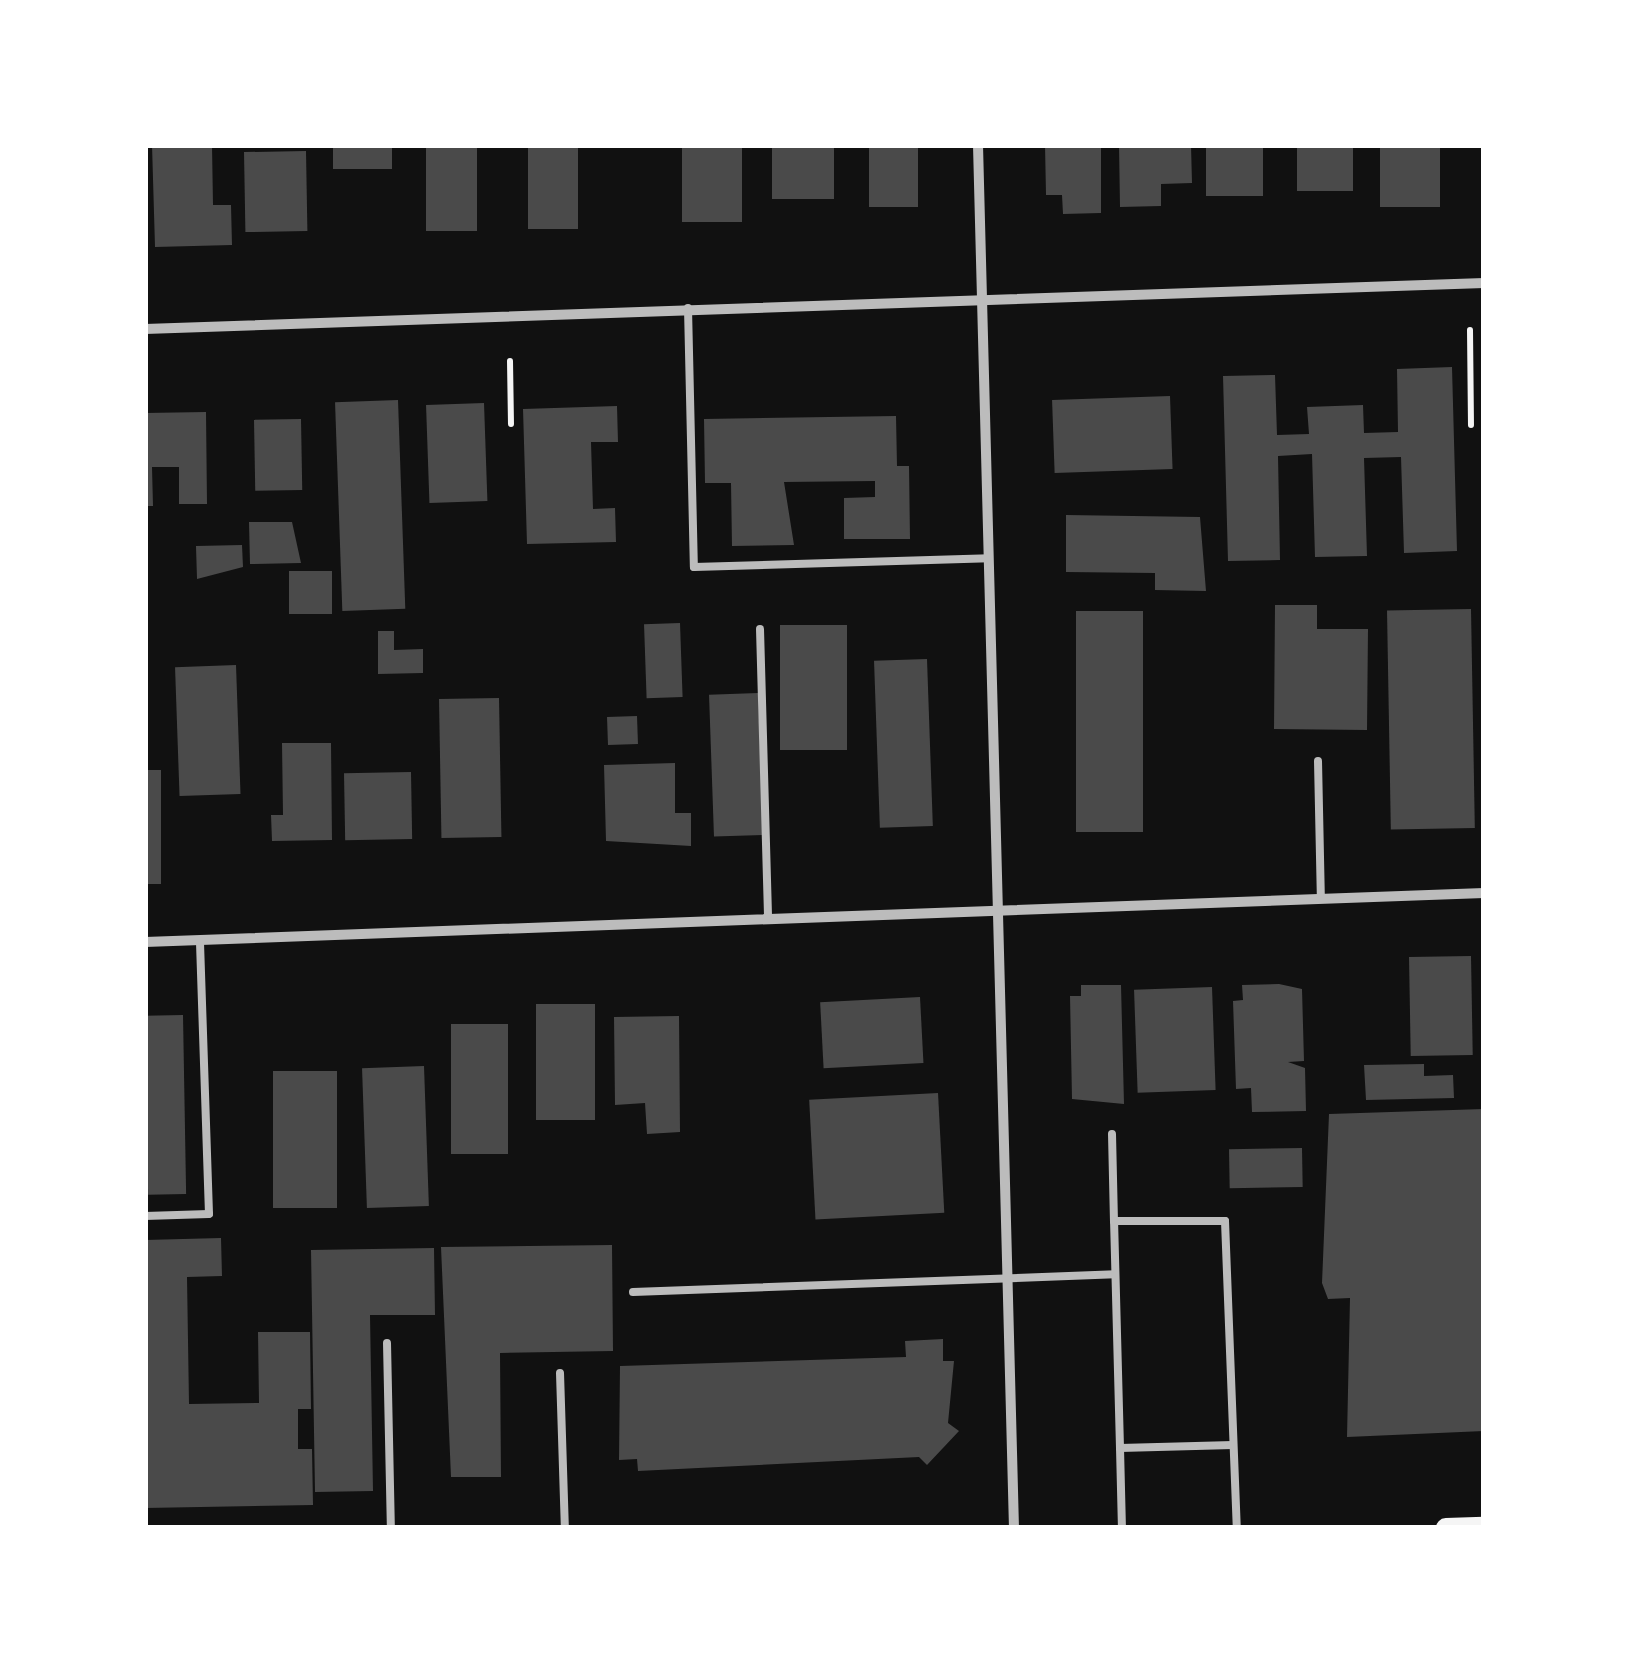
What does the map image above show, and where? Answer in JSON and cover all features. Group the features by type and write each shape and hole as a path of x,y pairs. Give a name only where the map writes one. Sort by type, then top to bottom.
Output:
{"main road":[{"path":"1446,1528 1484,1527"}],"street":[{"path":"978,145 1002,1275 1014,1528"},
{"path":"145,329 1484,283"},
{"path":"145,942 1484,893"}],"lane":[{"path":"688,308 694,567 989,558"},
{"path":"760,629 768,919"},
{"path":"1318,760 1321,899"},
{"path":"145,1216 209,1214 200,941"},
{"path":"1112,1134 1122,1528"},
{"path":"1114,1220 1225,1220 1238,1528"},
{"path":"633,1292 1002,1275 1115,1274"},
{"path":"387,1343 391,1528"},
{"path":"560,1373 565,1528"},
{"path":"1120,1448 1233,1445"}],"path":[{"path":"1470,330 1472,425"},
{"path":"510,361 511,424"}],"building":[{"path":"152,145 212,145 213,205 231,205 232,245 155,247"},
{"path":"333,145 392,145 392,169 333,169"},
{"path":"426,145 477,145 477,231 426,231"},
{"path":"528,145 578,145 578,229 528,229"},
{"path":"682,145 742,145 742,222 682,222"},
{"path":"772,145 834,145 834,199 772,199"},
{"path":"869,145 918,145 918,207 869,207"},
{"path":"1045,145 1101,145 1101,213 1063,214 1062,195 1046,195"},
{"path":"1119,145 1191,145 1192,183 1161,184 1161,206 1120,207"},
{"path":"1206,145 1263,145 1263,196 1206,196"},
{"path":"1297,145 1353,145 1353,191 1297,191"},
{"path":"1380,145 1440,145 1440,207 1380,207"},
{"path":"306,151 307,231 245,232 244,152"},
{"path":"1452,367 1457,551 1404,553 1401,457 1364,458 1367,556 1315,557 1312,454 1278,456 1280,560 1228,561 1223,376 1275,375 1277,435 1309,434 1307,407 1363,405 1364,433 1398,432 1397,369"},
{"path":"1170,396 1173,469 1055,473 1052,400"},
{"path":"398,400 405,609 342,611 335,402"},
{"path":"484,403 487,501 429,503 426,405"},
{"path":"617,406 618,442 591,442 593,509 615,508 616,542 527,544 523,409"},
{"path":"206,412 207,504 179,504 179,467 152,467 153,506 145,506 145,413"},
{"path":"896,416 897,466 909,466 910,539 844,539 844,498 875,497 875,481 784,482 794,545 732,546 731,483 705,483 704,419"},
{"path":"301,419 302,490 255,491 254,420"},
{"path":"1066,515 1200,517 1206,591 1155,590 1155,573 1066,572"},
{"path":"249,522 292,522 301,563 250,564"},
{"path":"242,545 243,567 197,579 196,546"},
{"path":"289,571 332,571 332,614 289,614"},
{"path":"1275,605 1317,605 1317,629 1368,629 1367,730 1274,729"},
{"path":"1471,609 1475,828 1391,829 1387,610"},
{"path":"1076,611 1143,611 1143,832 1076,832"},
{"path":"680,623 683,697 647,698 644,624"},
{"path":"780,625 847,625 847,750 780,750"},
{"path":"378,631 394,631 394,650 423,649 423,673 378,674"},
{"path":"927,659 933,826 880,828 874,661"},
{"path":"236,665 241,794 180,796 175,667"},
{"path":"758,693 763,835 714,837 709,695"},
{"path":"499,698 501,837 441,838 439,699"},
{"path":"637,716 638,744 608,745 607,717"},
{"path":"282,743 331,743 332,840 272,841 271,815 283,815"},
{"path":"675,763 675,813 691,813 691,846 606,841 604,765"},
{"path":"145,770 161,770 161,884 145,884"},
{"path":"411,772 412,839 345,840 344,773"},
{"path":"1471,956 1473,1055 1411,1056 1409,957"},
{"path":"1279,984 1302,989 1304,1061 1288,1062 1305,1068 1306,1111 1252,1112 1251,1088 1236,1089 1233,1001 1243,1000 1242,985"},
{"path":"1081,985 1121,985 1124,1104 1072,1099 1070,996 1081,996"},
{"path":"1212,987 1216,1090 1138,1093 1134,990"},
{"path":"920,997 923,1063 824,1068 820,1002"},
{"path":"536,1004 595,1004 595,1120 536,1120"},
{"path":"183,1015 186,1194 148,1195 145,1016"},
{"path":"679,1016 680,1132 647,1134 645,1103 615,1105 614,1017"},
{"path":"451,1024 508,1024 508,1154 451,1154"},
{"path":"1424,1064 1424,1076 1453,1075 1454,1098 1366,1100 1364,1065"},
{"path":"424,1066 429,1206 367,1208 362,1068"},
{"path":"273,1071 337,1071 337,1208 273,1208"},
{"path":"938,1093 944,1213 815,1220 809,1100"},
{"path":"1484,1109 1484,1431 1347,1437 1350,1298 1328,1299 1322,1283 1329,1114"},
{"path":"1302,1148 1303,1187 1230,1188 1229,1149"},
{"path":"221,1238 222,1276 187,1277 189,1404 259,1403 258,1332 310,1332 311,1409 298,1409 298,1449 312,1449 313,1505 145,1508 145,1240"},
{"path":"612,1245 613,1351 500,1353 501,1477 451,1477 441,1247"},
{"path":"434,1248 435,1315 370,1315 373,1491 315,1492 311,1250"},
{"path":"943,1339 943,1361 954,1361 948,1423 959,1431 927,1465 919,1457 638,1471 637,1459 619,1460 620,1366 906,1357 905,1341"}]}
